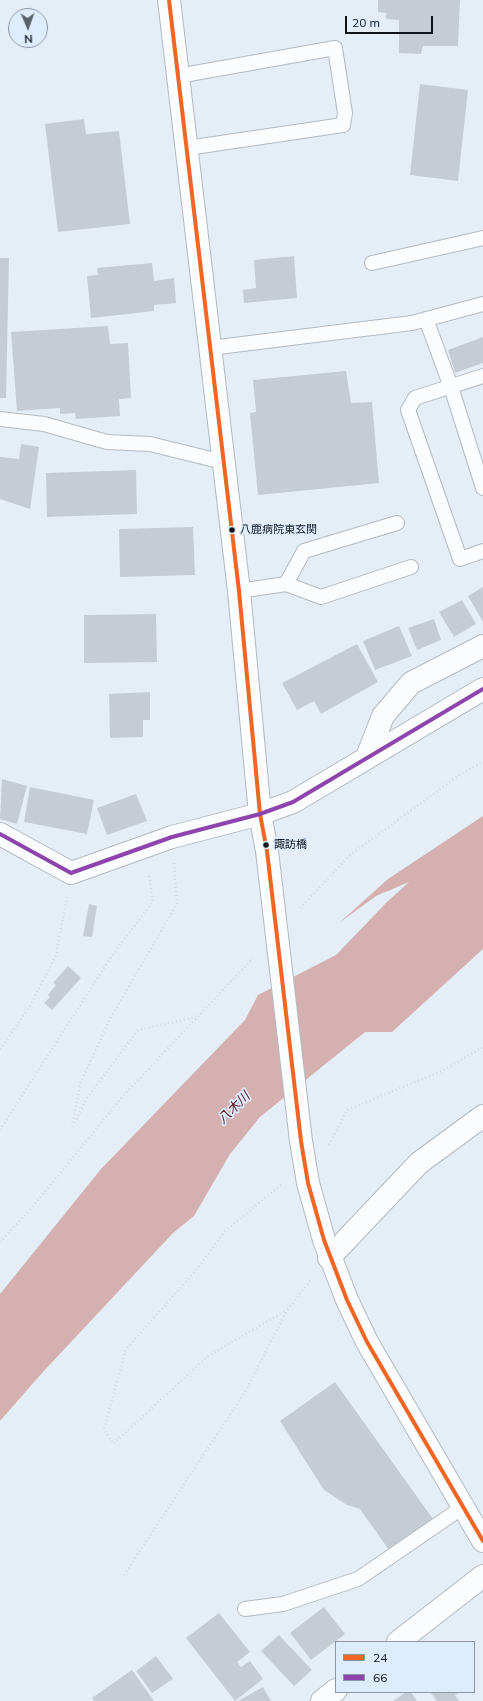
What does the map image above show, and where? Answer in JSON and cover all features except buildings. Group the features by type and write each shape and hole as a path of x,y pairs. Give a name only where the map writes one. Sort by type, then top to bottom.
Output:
{"street":[{"path":"169,0 239,591 260,814 267,851 301,1141 308,1183 326,1249 367,1342 483,1541"},
{"path":"367,757 383,716 411,683 483,646"},
{"path":"0,834 72,873 172,837 260,814 293,802 483,689"},
{"path":"326,1249 419,1163 483,1116"},
{"path":"399,1641 483,1576"},
{"path":"322,1701 335,1691"}],"lane":[{"path":"178,76 335,48 345,113 343,125 187,148"},
{"path":"372,263 483,238"},
{"path":"210,348 412,323 483,304"},
{"path":"426,319 451,387 483,488"},
{"path":"483,376 415,398 408,410 460,559 483,551"},
{"path":"0,419 44,424 108,442 150,444 223,462"},
{"path":"286,584 304,550 397,523"},
{"path":"239,591 286,584 322,597 411,567"},
{"path":"245,1609 283,1604 358,1579 463,1507"}],"path":[{"path":"295,914 349,856 462,774 483,762"},
{"path":"172,837 177,904 111,1017 80,1084 72,1128 87,1098 138,1030 197,1017"},
{"path":"0,1130 113,954 154,902 146,846"},
{"path":"0,1049 29,1008 56,955 72,873"},
{"path":"0,1242 29,1210 123,1096 257,954"},
{"path":"323,1150 329,1145 347,1110 442,1071 483,1047"},
{"path":"286,1180 225,1231 198,1268 126,1349 104,1429 113,1444 208,1356 287,1310"},
{"path":"124,1576 245,1392 287,1310 326,1249"}],"water":[{"name":"八木川","path":"483,816 483,949 392,1032 365,1032 260,1117 230,1154 194,1216 173,1233 42,1373 0,1421 0,1294 101,1169 245,1020 258,995 336,955 387,902 409,882 376,896 339,923 388,879"}],"transit line":[{"name":"24","path":"169,0 239,591 260,814 267,851 301,1141 308,1183 324,1240 347,1300 367,1342 483,1541"},
{"name":"66","path":"0,834 71,873 172,837 260,814 293,802 483,689"}],"place":[{"name":"八鹿病院東玄関","path":"232,530"},
{"name":"諏訪橋","path":"266,845"}]}
